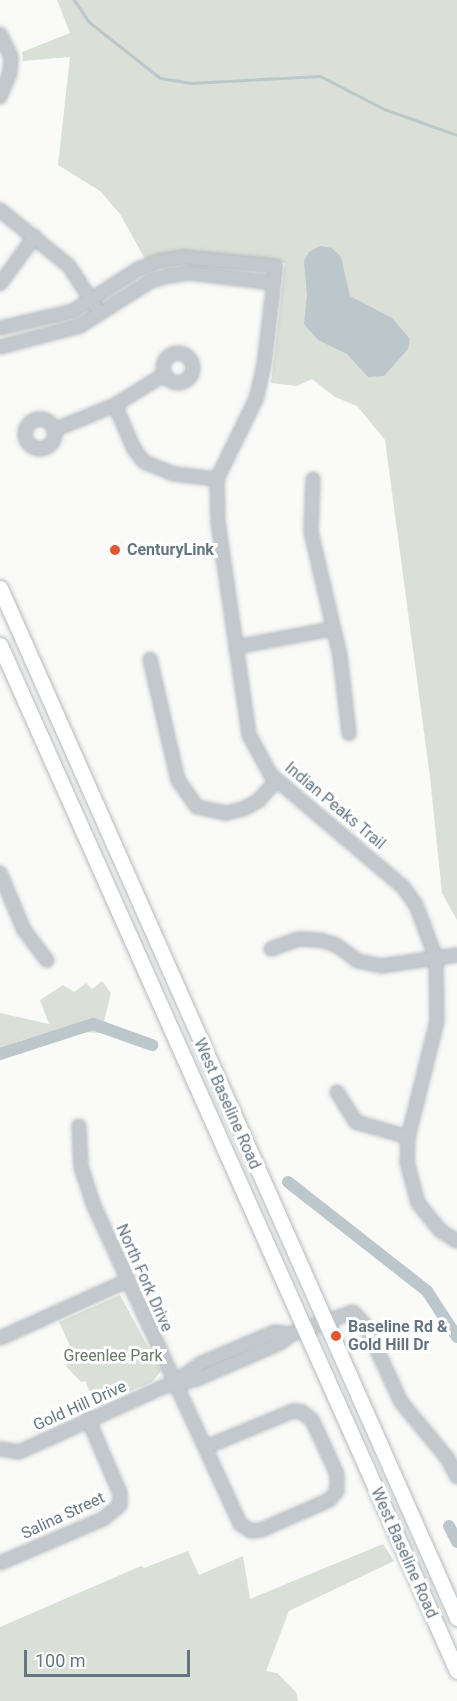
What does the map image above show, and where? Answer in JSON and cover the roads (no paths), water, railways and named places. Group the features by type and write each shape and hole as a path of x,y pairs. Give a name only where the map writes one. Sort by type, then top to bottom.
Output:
{"main road":[{"name":"West Baseline Road","path":"0,588 457,1618"},
{"name":"West Baseline Road","path":"0,645 298,1331 457,1671"}],"street":[{"path":"0,34 11,57 10,73 0,97"},
{"path":"0,210 13,224 35,236 69,266 101,315"},
{"path":"0,284 35,236"},
{"name":"Indian Peaks Trail","path":"92,300 138,269 159,261 183,257 276,266 264,365 256,399 217,479 218,522 249,735 259,758 277,780 403,886 417,905 436,958 437,1021 408,1137 406,1162 418,1203 441,1231 457,1241"},
{"path":"0,347 72,328 101,315 151,281 169,276 189,273 273,283"},
{"path":"0,328 72,312 92,300"},
{"path":"54,430 115,405 165,374"},
{"path":"115,405 134,449 144,462 174,474 217,479"},
{"path":"313,479 310,532 331,629 340,656 349,733"},
{"path":"236,647 331,629"},
{"path":"150,659 178,780 197,807 226,813 243,809 258,801 277,780"},
{"path":"0,873 24,930 47,960"},
{"path":"271,949 310,939 336,945 358,961 381,966 457,955"},
{"path":"337,1092 356,1122 408,1137"},
{"name":"North Fork Drive","path":"79,1126 84,1176 127,1281 240,1524 251,1531 261,1530 329,1500 337,1491 337,1474 312,1420 306,1413 293,1411 206,1448"},
{"path":"0,1338 127,1281"},
{"name":"Gold Hill Drive","path":"0,1449 19,1452 88,1419 174,1383 197,1379 280,1343 298,1331 353,1312 360,1316 401,1402 448,1459 457,1477"},
{"name":"Salina Street","path":"0,1563 103,1519 120,1505 120,1493 88,1419"}],"waterway":[{"path":"74,0 89,22 160,78 190,83 320,76 384,109 457,135"},
{"path":"0,1054 93,1024 152,1045"},
{"path":"288,1182 427,1291 457,1337"},
{"path":"449,1526 457,1542"}],"place":[{"name":"CenturyLink","path":"115,550"},
{"name":"Baseline Rd & Gold Hill Dr","path":"336,1336"}],"park label":[{"name":"Greenlee Park","path":"113,1356"}]}
